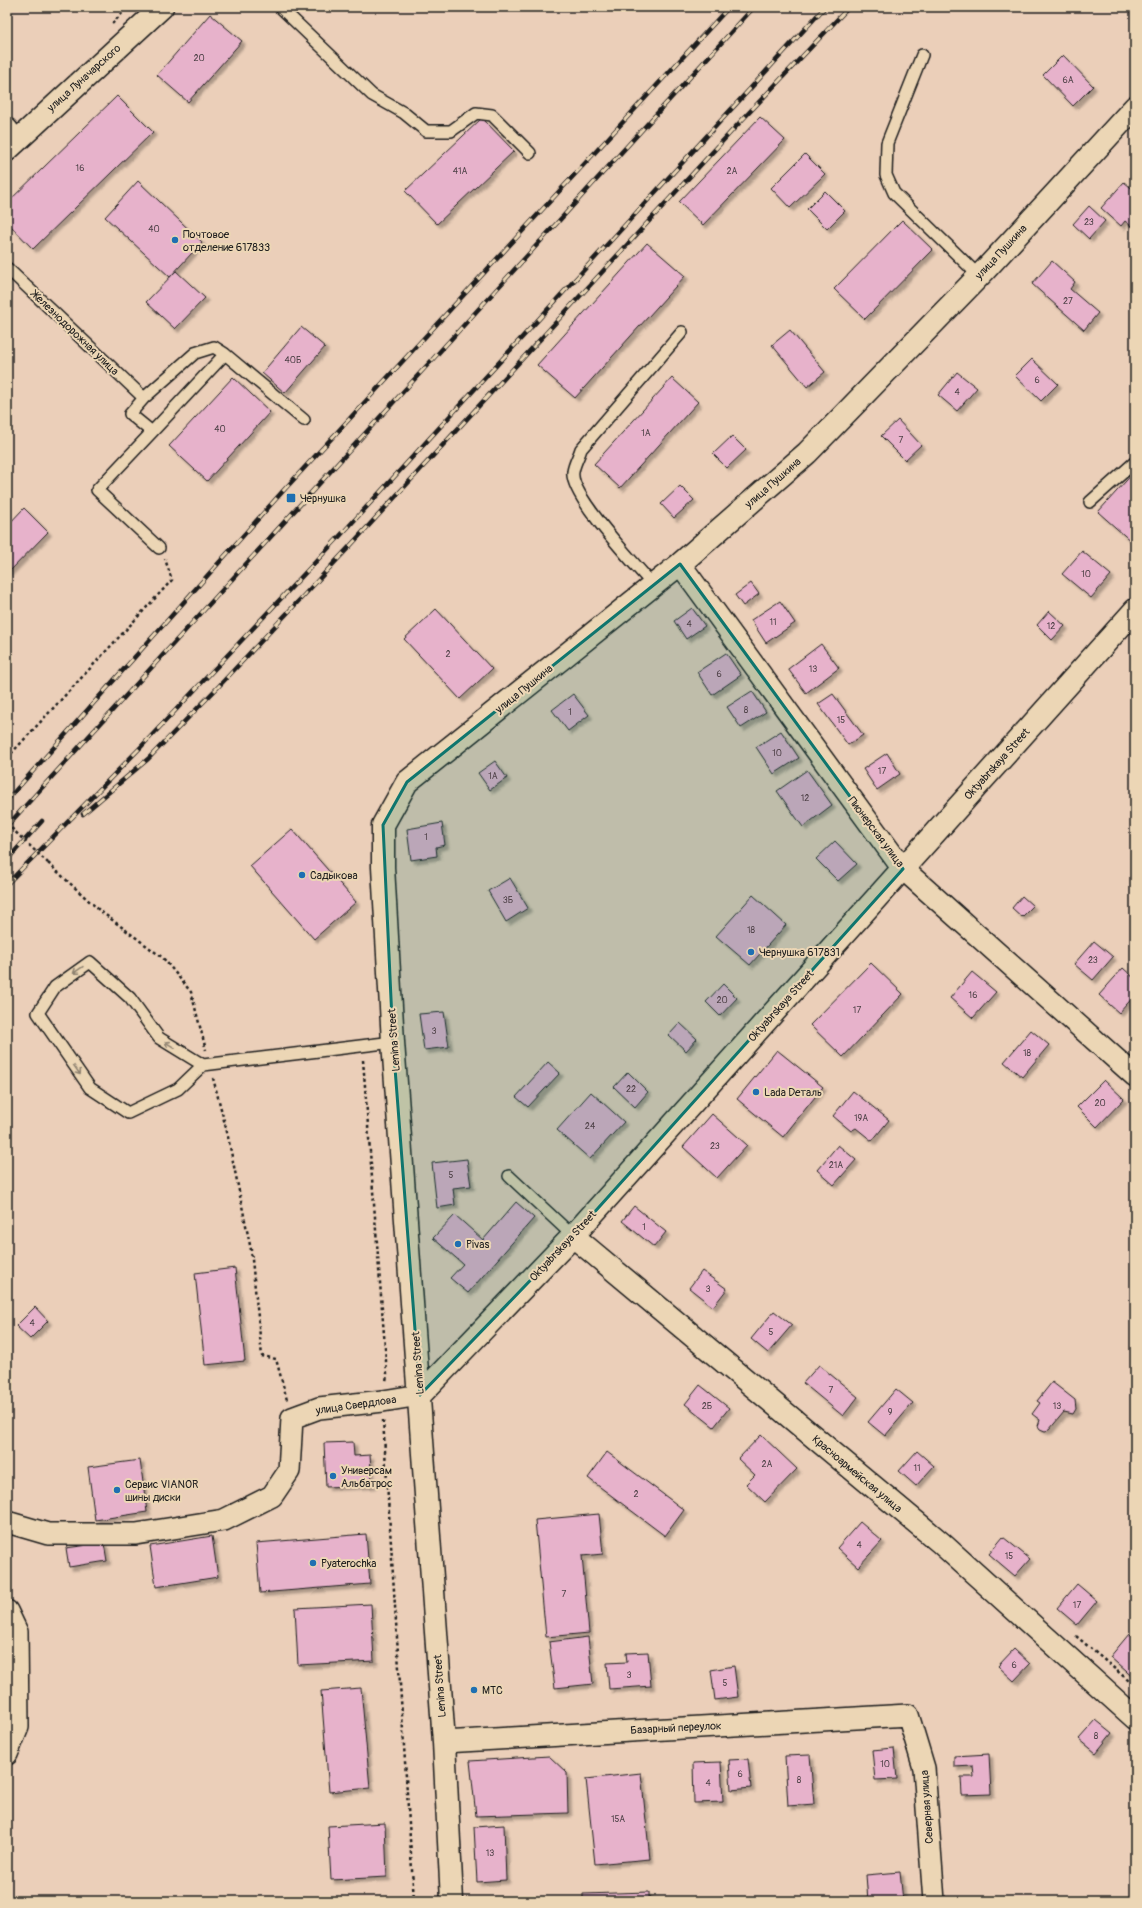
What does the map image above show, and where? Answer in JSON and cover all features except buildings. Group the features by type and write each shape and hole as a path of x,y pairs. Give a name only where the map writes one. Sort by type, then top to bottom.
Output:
{"main road":[{"name":"улица Луначарского","path":"10,140 162,7"},
{"name":"улица Пушкина","path":"383,825 407,782 680,564 807,453 978,276 1135,107"},
{"name":"Oktyabrskaya Street","path":"420,1395 573,1236 1135,610"},
{"name":"Lenina Street","path":"383,825 383,867 393,1042 420,1395 444,1742 452,1901"},
{"name":"Красноармейская улица","path":"573,1236 941,1543 1135,1718"}],"street":[{"name":"Пионерская улица","path":"680,564 903,869 1135,1076"},
{"name":"улица Свердлова","path":"292,1418 319,1408 383,1401 420,1395"},
{"path":"7,1522 48,1534 136,1534 224,1520 272,1496 289,1471 292,1418"},
{"path":"7,1611 16,1632 18,1727 7,1754"},
{"name":"Базарный переулок","path":"444,1742 908,1715"},
{"name":"Северная улица","path":"908,1715 924,1768 934,1901"}],"lane":[{"path":"280,7 372,95 404,113 426,131 451,131 476,113 492,115 530,152"},
{"path":"922,55 887,142 886,174 894,193 978,276"},
{"name":"Железнодорожная улица","path":"7,268 144,398"},
{"path":"653,586 587,506 575,487 572,472 581,448 682,332"},
{"path":"152,432 130,414 144,398 195,354 214,347 225,354 304,420"},
{"path":"159,548 97,490 225,354"},
{"path":"1090,502 1135,462"},
{"path":"206,1064 159,1038 130,998 90,962 55,986 38,1013 90,1088 128,1113 178,1089 206,1064 393,1042"},
{"path":"509,1176 573,1236"}],"path":[{"path":"7,758 172,580 168,564 159,548"},
{"path":"7,824 99,910 163,958 191,992 206,1064 227,1132 251,1250 262,1356 276,1359 292,1418"},
{"path":"362,1046 387,1374 383,1401 383,1430 414,1901"}],"highlighted area":[{"path":"680,564 903,869 573,1236 420,1395 393,1042 383,825 407,782"}],"railway":[{"path":"7,800 283,491 729,7"},
{"path":"7,826 754,7"},
{"path":"7,884 139,749 339,537 825,7"},
{"path":"83,814 148,759 219,686 350,546 742,120 849,7"},
{"path":"7,860 42,821"}],"place":[{"name":"Почтовое отделение 617833","path":"175,240"},
{"name":"Чернушка","path":"291,498"},
{"name":"Садыкова","path":"302,875"},
{"name":"Чернушка 617831","path":"751,952"},
{"name":"Lada Dеталь","path":"756,1092"},
{"name":"Pivas","path":"458,1244"},
{"name":"Универсам Альбатрос","path":"333,1476"},
{"name":"Сервис VIANOR шины диски","path":"117,1490"},
{"name":"Pyaterochka","path":"313,1563"},
{"name":"МТС","path":"474,1690"}]}
